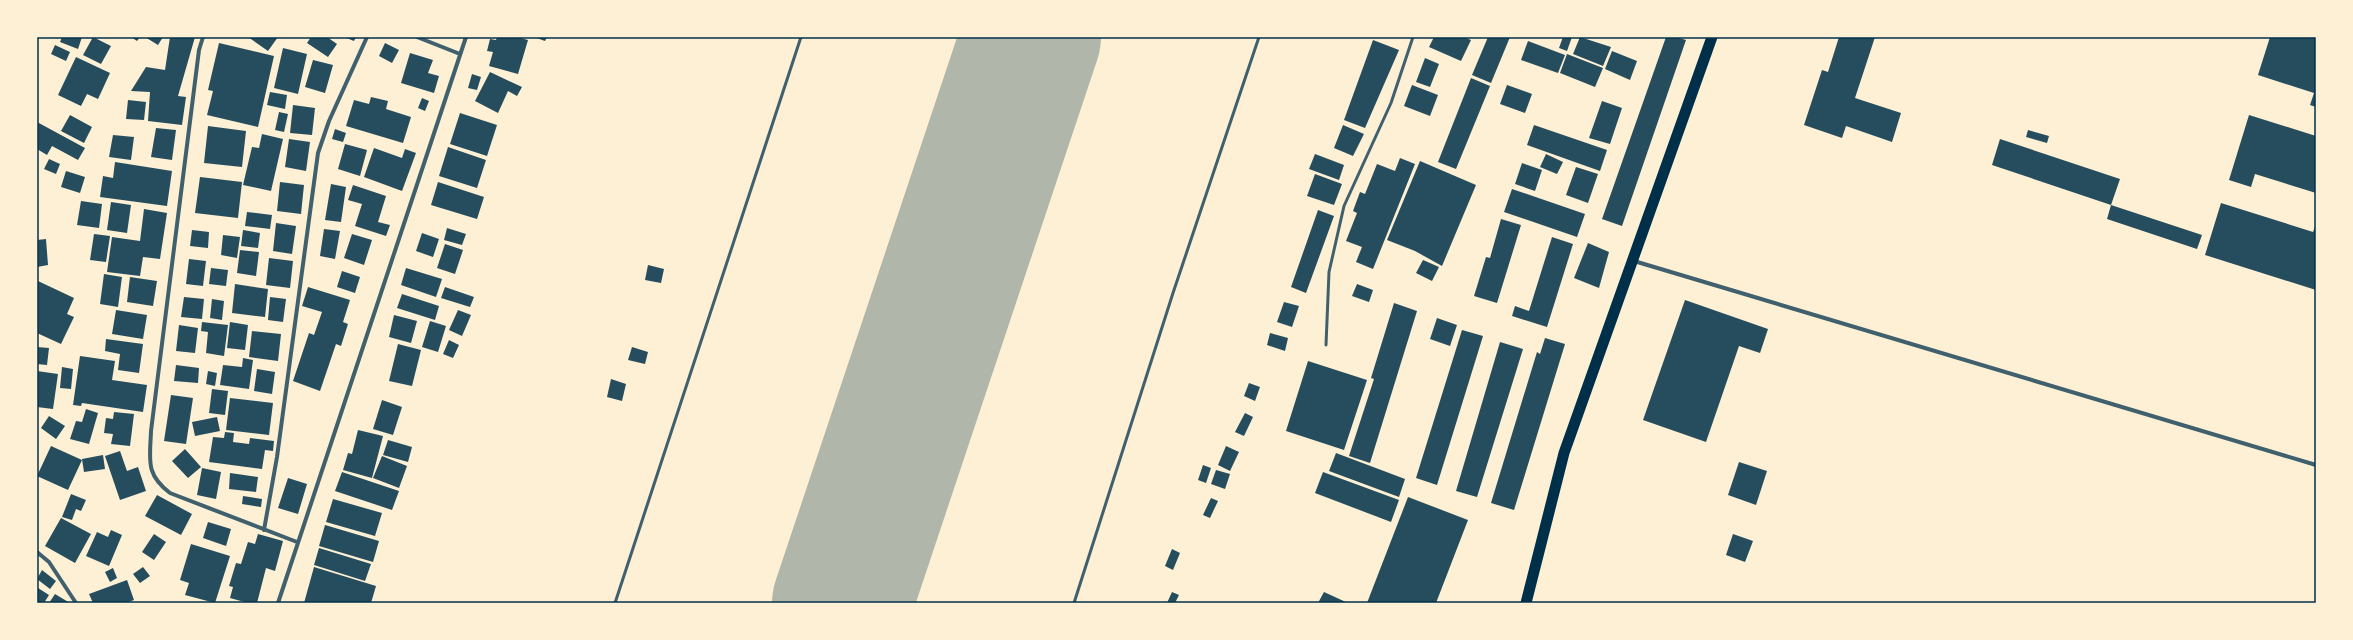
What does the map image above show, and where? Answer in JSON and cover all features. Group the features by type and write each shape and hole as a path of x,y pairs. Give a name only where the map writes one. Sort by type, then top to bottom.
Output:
{"highway":[{"path":"1526,603 1564,453 1712,37"}],"street":[{"path":"202,37 150,431 152,471 158,483 170,493 297,542"},
{"path":"264,530 277,457 318,153 329,121 367,37"},
{"path":"417,37 460,54"},
{"path":"278,603 466,37"},
{"path":"1632,261 2316,465"},
{"path":"37,552 49,562 76,603"}],"lane":[{"path":"615,603 801,37"},
{"path":"1074,603 1173,293 1259,37"},
{"path":"1326,345 1329,272 1344,206 1391,103 1413,37"}],"building":[{"path":"62,37 82,37 78,49 60,42"},
{"path":"93,37 111,46 101,64 83,55"},
{"path":"131,37 140,37 137,41"},
{"path":"145,37 163,37 158,45"},
{"path":"170,37 195,37 178,96 186,97 182,125 148,121 150,92 131,91 146,67 165,70"},
{"path":"248,37 278,37 268,51"},
{"path":"311,37 327,37 337,44 328,57 307,43"},
{"path":"344,37 356,37 354,41"},
{"path":"497,37 517,37 528,40 518,74 489,66 493,52 487,51 490,39 496,40"},
{"path":"534,37 547,37 545,41"},
{"path":"1434,37 1464,37 1471,40 1461,61 1429,47"},
{"path":"1488,37 1510,37 1491,83 1472,75"},
{"path":"1563,37 1572,37 1567,51 1559,48"},
{"path":"1580,37 1611,47 1603,66 1573,54"},
{"path":"1666,37 1676,37 1686,40 1622,226 1602,219"},
{"path":"1839,37 1875,37 1855,98 1901,113 1892,142 1846,126 1842,138 1804,125 1822,70 1828,72"},
{"path":"2270,37 2316,37 2316,107 2310,105 2314,93 2258,75"},
{"path":"1373,40 1399,50 1365,128 1344,120"},
{"path":"1528,41 1565,55 1558,73 1521,60"},
{"path":"219,43 274,56 258,127 207,115 213,91 208,90"},
{"path":"385,43 399,50 392,63 379,56"},
{"path":"55,45 70,52 66,61 51,54"},
{"path":"283,48 307,54 298,94 274,88"},
{"path":"1612,51 1637,61 1630,80 1605,69"},
{"path":"410,53 433,60 428,73 439,76 434,93 401,83"},
{"path":"1567,54 1603,68 1595,87 1560,73"},
{"path":"76,57 110,73 98,99 87,94 81,106 58,95"},
{"path":"1425,58 1439,64 1430,87 1416,82"},
{"path":"313,60 333,65 325,93 305,87"},
{"path":"490,72 522,87 517,96 508,91 498,113 475,101"},
{"path":"472,74 481,77 477,90 468,88"},
{"path":"1471,78 1490,86 1456,169 1438,162"},
{"path":"1412,85 1438,95 1430,116 1404,106"},
{"path":"1507,85 1532,94 1525,113 1500,104"},
{"path":"270,92 287,95 285,109 267,105"},
{"path":"371,97 388,101 386,109 411,117 403,143 346,126 354,100 369,104"},
{"path":"422,98 429,101 425,111 418,108"},
{"path":"128,100 146,102 144,120 126,119"},
{"path":"1602,101 1622,108 1610,144 1589,138"},
{"path":"293,105 315,108 312,135 290,133"},
{"path":"279,112 288,114 284,132 275,130"},
{"path":"460,113 497,125 487,156 450,144"},
{"path":"70,115 92,127 84,143 61,131"},
{"path":"2249,115 2316,136 2316,193 2255,174 2251,187 2229,180"},
{"path":"37,122 85,148 78,160 52,146 47,155 37,149"},
{"path":"1343,125 1364,134 1353,156 1334,148"},
{"path":"1534,125 1607,150 1600,171 1527,145"},
{"path":"208,126 246,131 242,167 204,163"},
{"path":"156,128 176,130 172,160 151,157"},
{"path":"335,129 346,133 343,142 332,139"},
{"path":"2028,130 2049,136 2047,143 2026,137"},
{"path":"262,134 283,139 271,191 243,185 252,147 259,148"},
{"path":"113,135 134,137 131,160 109,157"},
{"path":"289,139 310,142 306,171 285,167"},
{"path":"2000,139 2120,179 2111,205 1992,165"},
{"path":"345,144 367,150 360,176 338,169"},
{"path":"448,147 486,160 477,188 439,176"},
{"path":"374,148 402,158 405,149 416,153 402,191 364,177"},
{"path":"1315,154 1344,165 1339,180 1309,169"},
{"path":"1546,154 1563,162 1557,174 1540,167"},
{"path":"1400,158 1415,164 1373,269 1356,262 1362,247 1346,241 1357,213 1353,211 1360,192 1365,194 1377,164 1395,171"},
{"path":"49,159 60,164 56,174 44,169"},
{"path":"1420,161 1476,185 1442,266 1415,251 1387,240"},
{"path":"115,162 172,171 167,206 100,197 103,176 113,178"},
{"path":"1522,163 1542,170 1535,191 1515,184"},
{"path":"1576,167 1598,174 1588,203 1566,195"},
{"path":"66,171 85,177 80,193 61,187"},
{"path":"1315,174 1342,184 1334,205 1307,196"},
{"path":"200,177 242,182 238,218 195,213"},
{"path":"280,182 304,185 301,214 277,211"},
{"path":"438,182 484,197 477,219 431,205"},
{"path":"331,184 346,187 341,222 325,220"},
{"path":"353,185 386,196 378,222 390,225 386,236 355,226 362,204 348,200"},
{"path":"1512,189 1585,214 1577,237 1504,212"},
{"path":"81,201 102,204 99,228 77,225"},
{"path":"111,202 131,205 127,233 107,230"},
{"path":"2221,203 2313,232 2316,224 2316,290 2205,255"},
{"path":"2111,205 2202,235 2197,249 2107,219"},
{"path":"144,209 167,213 160,259 143,257 140,276 107,272 112,237 140,241"},
{"path":"1318,210 1334,216 1306,293 1291,287"},
{"path":"247,212 272,215 270,229 245,226"},
{"path":"1501,219 1521,225 1497,303 1474,296 1486,257 1490,258"},
{"path":"276,223 296,226 292,254 273,251"},
{"path":"447,228 466,234 462,245 444,240"},
{"path":"324,229 340,231 335,259 320,256"},
{"path":"192,230 209,232 208,248 190,246"},
{"path":"243,230 260,233 258,248 241,246"},
{"path":"422,233 439,239 433,257 416,251"},
{"path":"94,234 110,236 106,262 90,260"},
{"path":"352,234 372,240 364,265 344,258"},
{"path":"223,235 240,237 237,258 221,255"},
{"path":"1552,237 1573,244 1547,327 1512,316 1515,306 1529,311"},
{"path":"46,239 48,265 37,267 37,240"},
{"path":"1588,243 1609,252 1599,288 1574,278"},
{"path":"445,244 463,250 455,274 437,268"},
{"path":"240,250 259,252 256,276 237,273"},
{"path":"269,258 293,261 290,288 266,285"},
{"path":"189,259 206,261 203,286 186,284"},
{"path":"1423,260 1439,267 1432,281 1416,273"},
{"path":"648,265 664,269 661,283 645,280"},
{"path":"211,268 228,270 226,286 209,284"},
{"path":"406,268 442,279 436,297 401,285"},
{"path":"342,271 360,277 355,293 337,287"},
{"path":"104,274 122,277 118,307 100,304"},
{"path":"130,277 157,281 153,306 127,302"},
{"path":"38,281 74,298 67,314 74,317 61,344 37,333"},
{"path":"235,284 268,289 265,317 232,313"},
{"path":"1357,284 1373,290 1369,302 1352,296"},
{"path":"308,287 350,300 343,322 348,324 341,346 336,344 320,391 293,381 309,333 314,335 322,312 302,306"},
{"path":"445,287 474,297 470,307 441,298"},
{"path":"402,294 439,306 435,320 397,308"},
{"path":"184,297 204,299 202,319 181,317"},
{"path":"270,297 286,299 283,322 268,320"},
{"path":"212,299 224,301 222,320 210,318"},
{"path":"1685,300 1768,329 1760,353 1739,346 1706,442 1643,420"},
{"path":"1284,302 1299,306 1292,327 1277,322"},
{"path":"1394,303 1417,311 1370,463 1349,456 1374,379 1371,378"},
{"path":"116,310 147,315 143,339 112,334"},
{"path":"458,310 471,315 462,336 449,330"},
{"path":"394,315 417,321 411,343 389,337"},
{"path":"1437,318 1457,325 1450,346 1430,339"},
{"path":"430,321 446,326 438,352 422,347"},
{"path":"202,322 228,325 224,356 206,353 208,332 201,331"},
{"path":"230,322 248,325 245,350 227,348"},
{"path":"179,325 198,328 195,353 176,351"},
{"path":"1462,330 1483,336 1437,485 1416,478"},
{"path":"252,331 281,334 278,361 249,357"},
{"path":"1270,333 1288,338 1285,351 1267,345"},
{"path":"1545,338 1565,344 1514,510 1491,503 1537,352 1540,354"},
{"path":"106,339 143,344 139,373 118,370 120,354 105,351"},
{"path":"449,340 459,345 453,358 443,354"},
{"path":"1500,342 1523,349 1477,497 1456,491"},
{"path":"398,344 421,350 412,386 389,381"},
{"path":"37,347 49,348 47,365 37,364"},
{"path":"632,347 648,352 645,364 628,360"},
{"path":"80,356 115,361 112,380 147,385 143,412 82,403 81,406 73,405"},
{"path":"243,358 253,360 249,389 220,385 223,365 242,367"},
{"path":"1308,361 1367,380 1344,450 1286,431"},
{"path":"176,365 199,368 198,383 174,381"},
{"path":"62,367 73,369 71,389 60,388"},
{"path":"257,369 275,372 272,394 254,391"},
{"path":"37,371 58,374 53,409 37,407"},
{"path":"208,371 217,373 215,386 206,384"},
{"path":"611,379 626,384 622,401 607,397"},
{"path":"1249,383 1260,387 1255,401 1244,396"},
{"path":"212,389 228,391 225,415 209,413"},
{"path":"171,395 193,398 186,444 164,441"},
{"path":"230,398 273,403 269,435 226,430"},
{"path":"382,400 402,407 393,435 373,429"},
{"path":"86,409 98,413 89,444 70,439 76,421 82,422"},
{"path":"114,412 134,414 130,446 111,444 113,434 104,433 106,418 113,419"},
{"path":"1245,413 1253,417 1244,436 1235,432"},
{"path":"49,416 65,426 56,439 41,428"},
{"path":"217,417 220,431 195,436 192,422"},
{"path":"358,430 383,436 372,478 343,470 348,453 352,454"},
{"path":"225,432 234,433 233,442 249,444 250,438 274,441 273,451 265,450 262,469 209,462 213,437 224,438"},
{"path":"388,440 412,447 408,462 383,455"},
{"path":"51,446 82,460 68,490 37,476"},
{"path":"1226,446 1239,452 1230,471 1218,465"},
{"path":"185,449 201,467 188,478 172,461"},
{"path":"120,451 127,471 138,467 146,491 120,500 105,456"},
{"path":"1336,453 1405,479 1399,497 1329,471"},
{"path":"103,455 105,469 84,472 82,459"},
{"path":"382,456 407,466 399,488 373,478"},
{"path":"1739,462 1767,471 1756,505 1728,495"},
{"path":"1203,465 1211,468 1206,483 1198,480"},
{"path":"202,468 221,472 216,499 197,495"},
{"path":"1216,470 1230,474 1225,489 1211,484"},
{"path":"342,472 399,491 392,510 335,491"},
{"path":"1323,472 1399,500 1391,522 1315,493"},
{"path":"230,473 258,477 256,492 229,489"},
{"path":"288,478 307,484 298,514 278,508"},
{"path":"71,494 86,500 81,511 76,509 72,520 62,517"},
{"path":"157,495 192,514 181,535 145,516"},
{"path":"243,496 262,499 261,507 242,504"},
{"path":"1408,497 1468,520 1436,603 1367,603"},
{"path":"1211,498 1218,501 1210,518 1203,515"},
{"path":"333,499 382,513 375,536 326,522"},
{"path":"61,518 91,534 75,563 45,546"},
{"path":"208,522 231,529 226,546 203,538"},
{"path":"325,525 379,541 373,562 319,546"},
{"path":"111,530 122,535 109,566 86,556 97,532 108,537"},
{"path":"154,534 166,542 154,560 142,552"},
{"path":"258,534 283,541 275,571 266,568 257,603 248,603 230,598 233,587 229,586 236,563 241,564 248,542 255,544"},
{"path":"1733,534 1753,541 1745,562 1726,555"},
{"path":"191,544 230,556 215,603 185,595 189,583 180,580"},
{"path":"319,548 371,564 365,581 314,565"},
{"path":"1172,549 1180,553 1173,570 1165,566"},
{"path":"143,567 150,576 140,583 133,574"},
{"path":"314,567 376,586 371,603 304,603"},
{"path":"113,568 117,578 110,582 105,572"},
{"path":"42,570 56,581 50,589 37,579"},
{"path":"127,580 134,600 126,603 93,603 89,594"},
{"path":"38,588 49,595 44,603 37,603"},
{"path":"1172,592 1179,595 1175,603 1167,603"},
{"path":"1324,592 1348,603 1318,603"},
{"path":"55,594 70,603 49,603"}],"runway":[{"path":"842,603 1031,37"}]}
